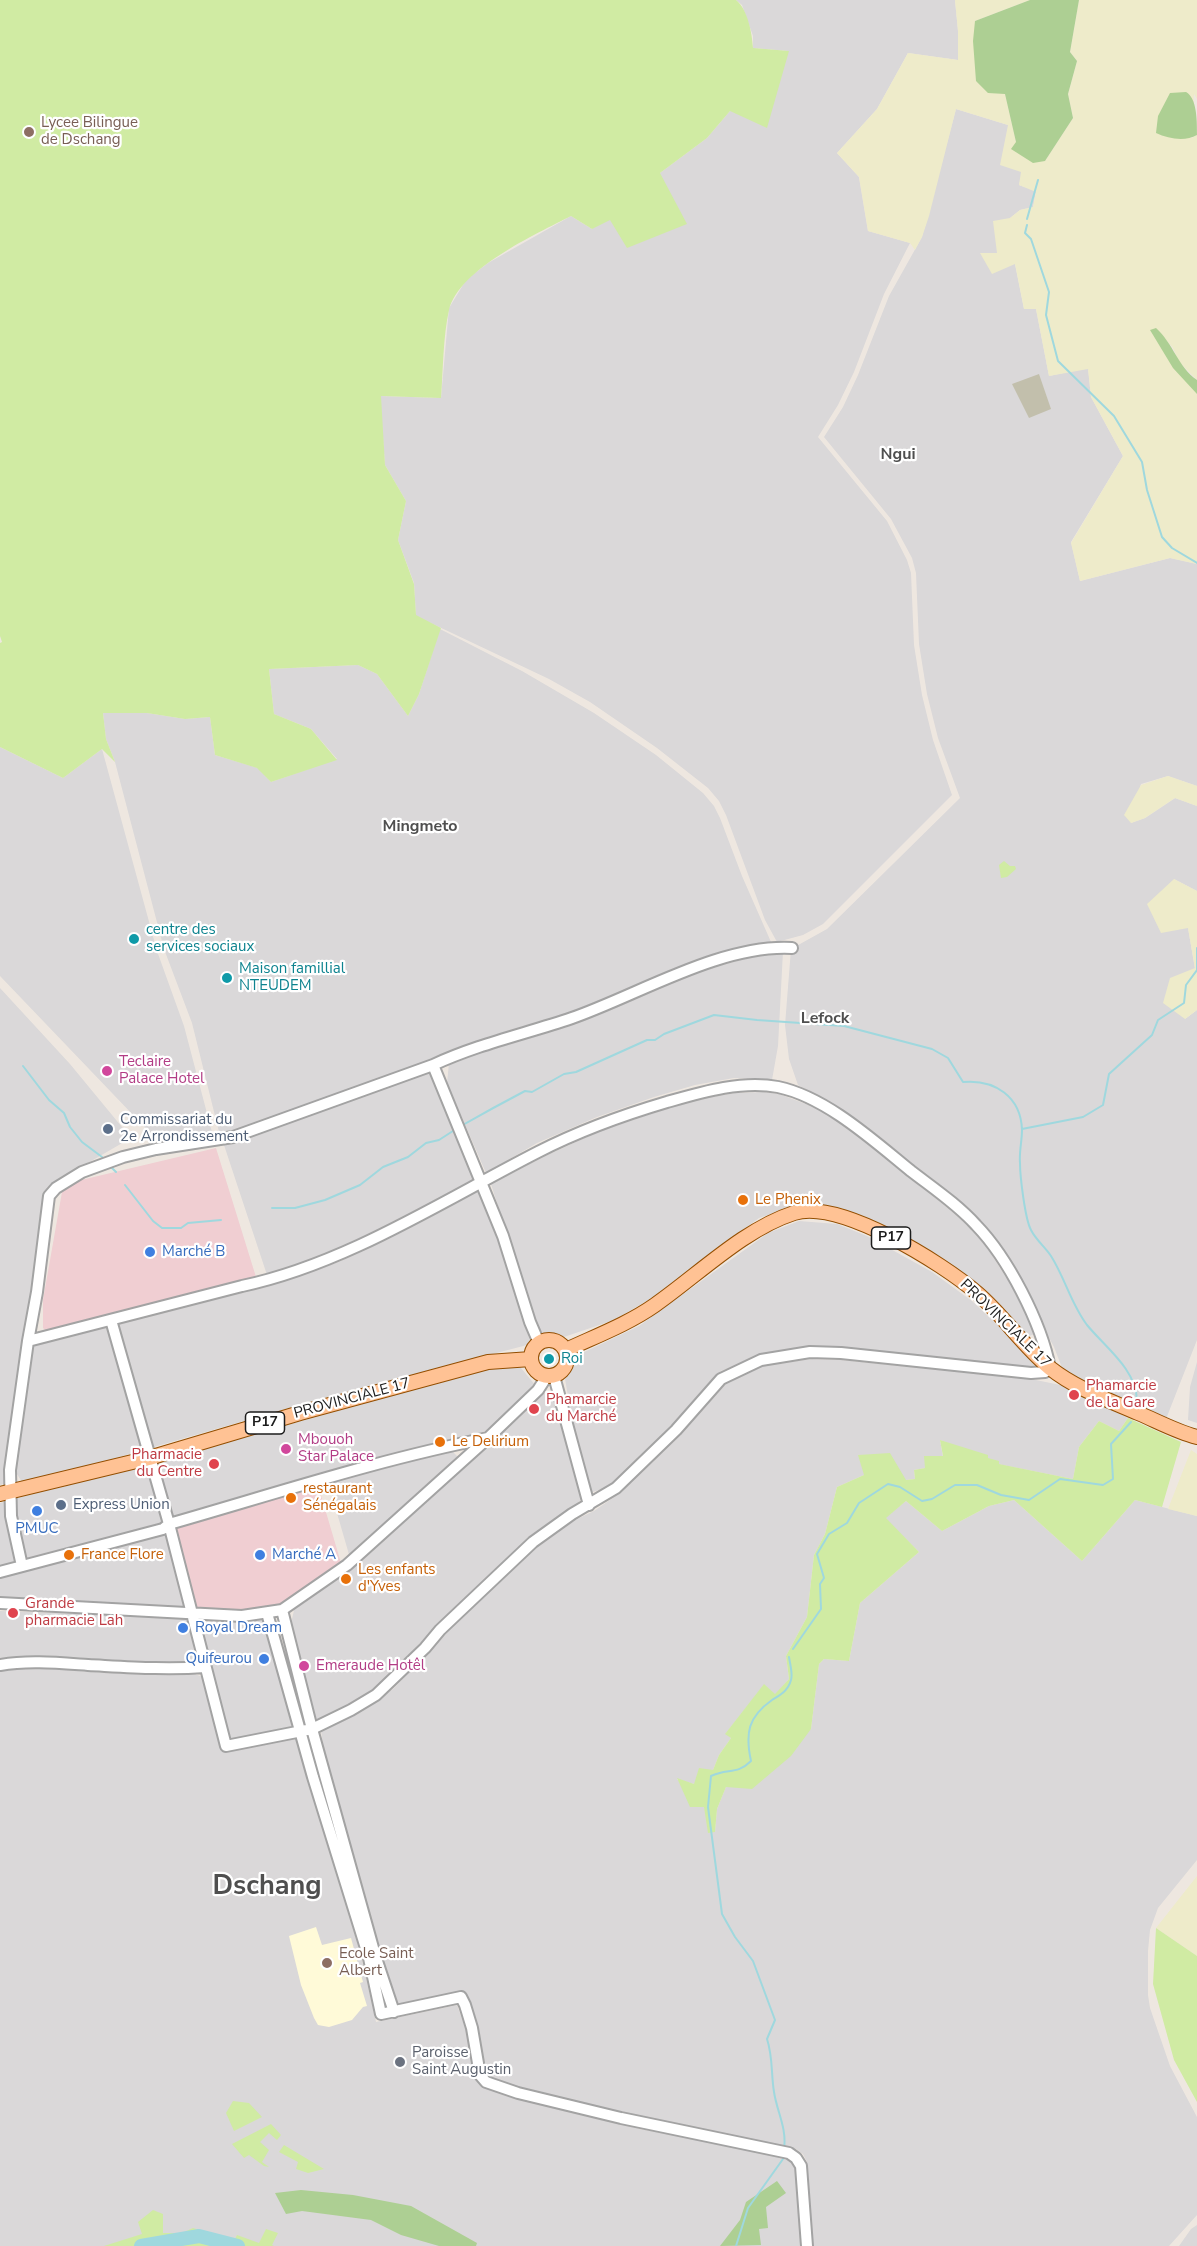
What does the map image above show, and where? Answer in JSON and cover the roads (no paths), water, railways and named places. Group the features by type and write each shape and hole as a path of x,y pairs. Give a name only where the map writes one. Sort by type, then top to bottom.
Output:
{"main road":[{"name":"PROVINCIALE 17","path":"566,1350 638,1316 763,1225 798,1212 839,1215 871,1228 937,1265 978,1294 1050,1368 1068,1381 1197,1437"},
{"path":"546,1340 554,1341 566,1350 568,1358 561,1372 550,1376 539,1373 533,1367 531,1359 533,1350 539,1343 546,1340"},
{"name":"PROVINCIALE 17","path":"5,1493 149,1458 300,1413 488,1362 531,1359"}],"street":[{"path":"22,1566 5,1493 37,1292 49,1196 56,1188 82,1172 123,1157 156,1149 233,1137 433,1065 470,1049 574,1017 646,986 710,963 766,948 792,948"},
{"path":"433,1065 504,1236 530,1322 539,1343"},
{"path":"28,1341 111,1320 262,1282 338,1255 540,1151 600,1125 697,1093 735,1086 764,1085 780,1088 825,1107 865,1133 974,1223 995,1249 1014,1280 1039,1330 1050,1368 1045,1372 1031,1373 841,1353 810,1352 761,1360 722,1379 676,1430 616,1488 572,1514 533,1542 440,1629 425,1648 376,1695 312,1729 226,1746 169,1524 111,1320"},
{"path":"0,1603 242,1616 282,1610 346,1564 488,1438 550,1376 573,1439 589,1505"},
{"path":"0,1572 163,1529 169,1524 331,1477 450,1445 488,1438"},
{"path":"282,1610 312,1729 375,1955 394,2012"},
{"path":"267,1613 300,1732 369,1958 381,2014 461,1997 472,2028 480,2074 486,2082 518,2093 621,2118 789,2153 801,2166 807,2246"},
{"path":"0,1665 49,1663 141,1668 205,1668"}],"waterway":[{"path":"1027,219 1038,180"},
{"path":"1027,225 1025,233 1031,239 1049,292 1046,315 1058,361 1114,416 1142,462 1147,490 1162,537 1172,548 1197,563"},
{"path":"1022,1129 1083,1117 1103,1105 1109,1074 1152,1035 1158,1020 1184,1003 1186,985 1197,970 1197,948"},
{"path":"461,1126 525,1091 532,1092 564,1074 576,1072 647,1040 655,1040 664,1034 714,1015 844,1026 932,1049 948,1058 963,1082 975,1082 995,1087 1004,1092 1017,1108 1022,1130 1020,1159 1022,1187 1031,1230 1056,1264 1081,1317 1125,1368 1131,1378 1137,1400"},
{"path":"23,1066 49,1100 64,1113 70,1127 82,1142 102,1157"},
{"path":"272,1208 295,1208 325,1200 360,1185 383,1167 408,1157 426,1143 439,1140 456,1129"},
{"path":"110,1166 116,1172"},
{"path":"125,1185 153,1221 162,1228 181,1228 188,1223 221,1220"},
{"path":"793,1649 821,1609 820,1584 824,1578 817,1554 829,1534 847,1523 859,1503 888,1484 900,1487 922,1501 932,1499 955,1485 977,1485 1001,1495 1029,1500 1060,1479 1103,1485 1113,1479 1111,1444 1131,1422"},
{"path":"784,2149 783,2127 774,2092 767,2039 775,2020 753,1961 735,1937 722,1914 708,1807 711,1776 737,1770 751,1761 748,1742 750,1726 764,1706 788,1687 792,1675 789,1657"},
{"path":"736,2246 748,2208 783,2159 783,2155"},
{"path":"141,2246 199,2236 238,2246"}],"place":[{"name":"Lycee Bilingue de Dschang","path":"29,132"},
{"name":"centre des services sociaux","path":"134,939"},
{"name":"Maison famillial NTEUDEM","path":"227,978"},
{"name":"Teclaire Palace Hotel","path":"107,1071"},
{"name":"Commissariat du 2e Arrondissement","path":"108,1129"},
{"name":"Le Phenix","path":"743,1200"},
{"name":"Marché B","path":"150,1252"},
{"name":"Roi","path":"549,1359"},
{"name":"Phamarcie de la Gare","path":"1074,1395"},
{"name":"Phamarcie du Marché","path":"534,1409"},
{"name":"Le Delirium","path":"440,1442"},
{"name":"Mbouoh Star Palace","path":"286,1449"},
{"name":"Pharmacie du Centre","path":"214,1464"},
{"name":"restaurant Sénégalais","path":"291,1498"},
{"name":"Express Union","path":"61,1505"},
{"name":"PMUC","path":"37,1511"},
{"name":"France Flore","path":"69,1555"},
{"name":"Marché A","path":"260,1555"},
{"name":"Les enfants d'Yves","path":"346,1579"},
{"name":"Grande pharmacie Lah","path":"13,1613"},
{"name":"Royal Dream","path":"183,1628"},
{"name":"Quifeurou","path":"264,1659"},
{"name":"Emeraude Hotêl","path":"304,1666"},
{"name":"Ecole Saint Albert","path":"327,1963"},
{"name":"Paroisse Saint Augustin","path":"400,2062"}],"district":[{"name":"Ngui","path":"898,455"},
{"name":"Mingmeto","path":"420,827"},
{"name":"Lefock","path":"825,1019"},
{"name":"Dschang","path":"267,1887"}]}
